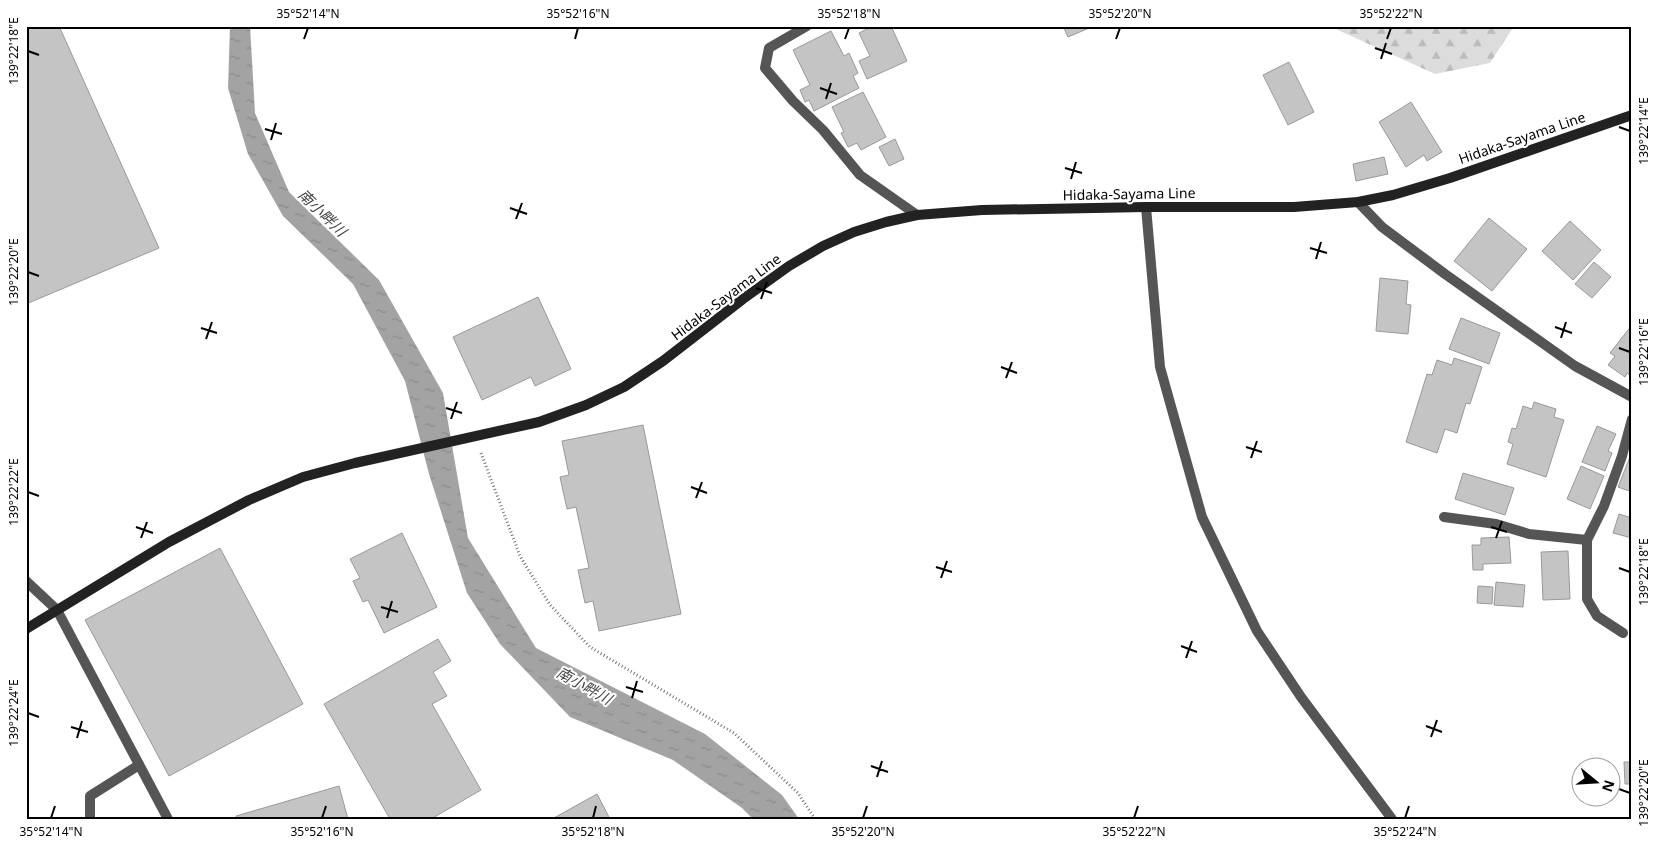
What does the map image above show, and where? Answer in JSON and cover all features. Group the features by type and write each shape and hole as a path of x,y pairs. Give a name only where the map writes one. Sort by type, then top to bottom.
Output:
{"main road":[{"name":"Hidaka-Sayama Line","path":"26,629 169,542 249,500 303,477 355,462 475,438 539,422 586,405 624,387 663,361 743,298 789,266 823,246 854,232 886,222 917,216 982,210 1294,207 1358,202 1393,195 1450,178 1632,115"}],"street":[{"path":"806,26 769,48 765,68 823,130 860,175 917,216"},
{"path":"1358,202 1382,227 1445,274 1575,366 1632,397"},
{"path":"1146,207 1160,367 1202,517 1257,631 1301,697 1392,819"},
{"path":"1623,633 1597,616 1587,599 1587,540 1604,506 1622,456 1632,419"},
{"path":"1444,517 1496,524 1529,534 1587,540"},
{"path":"26,581 57,610 168,819"},
{"path":"90,819 90,796 139,765"}],"path":[{"path":"475,438 520,556 550,605 590,647 734,734 798,793 815,819"}],"green space":[{"path":"1329,26 1514,26 1490,63 1435,74"}],"water":[{"name":"南小畔川","path":"230,26 250,26 255,113 289,192 379,280 443,393 468,538 536,648 705,734 782,795 799,819 753,819 742,808 673,760 570,717 500,644 467,593 429,474 405,381 353,284 283,216 248,154 228,88"}],"building":[{"path":"26,26 59,26 159,248 26,304"},
{"path":"873,26 891,26 907,61 867,79 859,61 870,56 859,33"},
{"path":"1063,26 1094,26 1068,37"},
{"path":"831,31 844,56 849,53 858,73 853,76 859,88 814,111 809,100 805,102 800,90 810,85 793,50"},
{"path":"1289,62 1314,112 1288,125 1263,75"},
{"path":"863,92 886,137 861,150 857,143 848,147 841,133 844,132 832,107"},
{"path":"1411,102 1442,152 1427,161 1424,155 1406,167 1379,122"},
{"path":"895,139 904,159 889,166 879,147"},
{"path":"1384,157 1388,174 1356,181 1353,164"},
{"path":"1489,218 1527,249 1492,291 1454,261"},
{"path":"1570,221 1601,250 1573,280 1542,251"},
{"path":"1594,262 1611,277 1592,298 1575,284"},
{"path":"1380,278 1408,281 1406,304 1411,305 1408,334 1376,331"},
{"path":"538,297 571,369 535,386 531,377 482,400 453,337"},
{"path":"1461,318 1500,333 1489,364 1449,349"},
{"path":"1632,325 1632,377 1627,373 1625,377 1608,365 1615,356 1610,353"},
{"path":"1454,358 1482,367 1470,404 1466,403 1457,433 1445,429 1437,453 1406,442 1427,374 1432,375 1437,360 1452,365"},
{"path":"1534,402 1556,409 1554,417 1564,420 1546,477 1507,464 1513,444 1508,442 1512,428 1516,429 1523,406 1532,409"},
{"path":"643,425 681,614 599,631 593,601 585,603 578,570 589,568 576,507 567,509 560,477 569,475 562,441"},
{"path":"1597,426 1616,434 1608,451 1612,453 1605,471 1582,462"},
{"path":"1630,457 1632,457 1632,492 1618,487"},
{"path":"1581,466 1604,476 1590,509 1567,499"},
{"path":"1463,473 1514,488 1505,515 1455,499"},
{"path":"1619,514 1632,518 1632,538 1613,533"},
{"path":"402,533 437,607 384,633 368,600 363,602 353,581 360,578 350,559"},
{"path":"1509,537 1511,563 1483,564 1483,570 1473,570 1472,545 1481,545 1481,538"},
{"path":"220,548 303,704 169,776 85,620"},
{"path":"1568,551 1570,599 1543,600 1541,552"},
{"path":"1496,582 1525,585 1523,607 1494,605"},
{"path":"1478,586 1493,587 1492,604 1477,603"},
{"path":"438,639 451,661 433,672 447,696 432,704 481,790 431,819 390,819 324,704"},
{"path":"1624,762 1632,762 1632,784 1625,784"},
{"path":"339,786 348,819 237,819 236,816"},
{"path":"597,794 610,819 552,819"}]}
